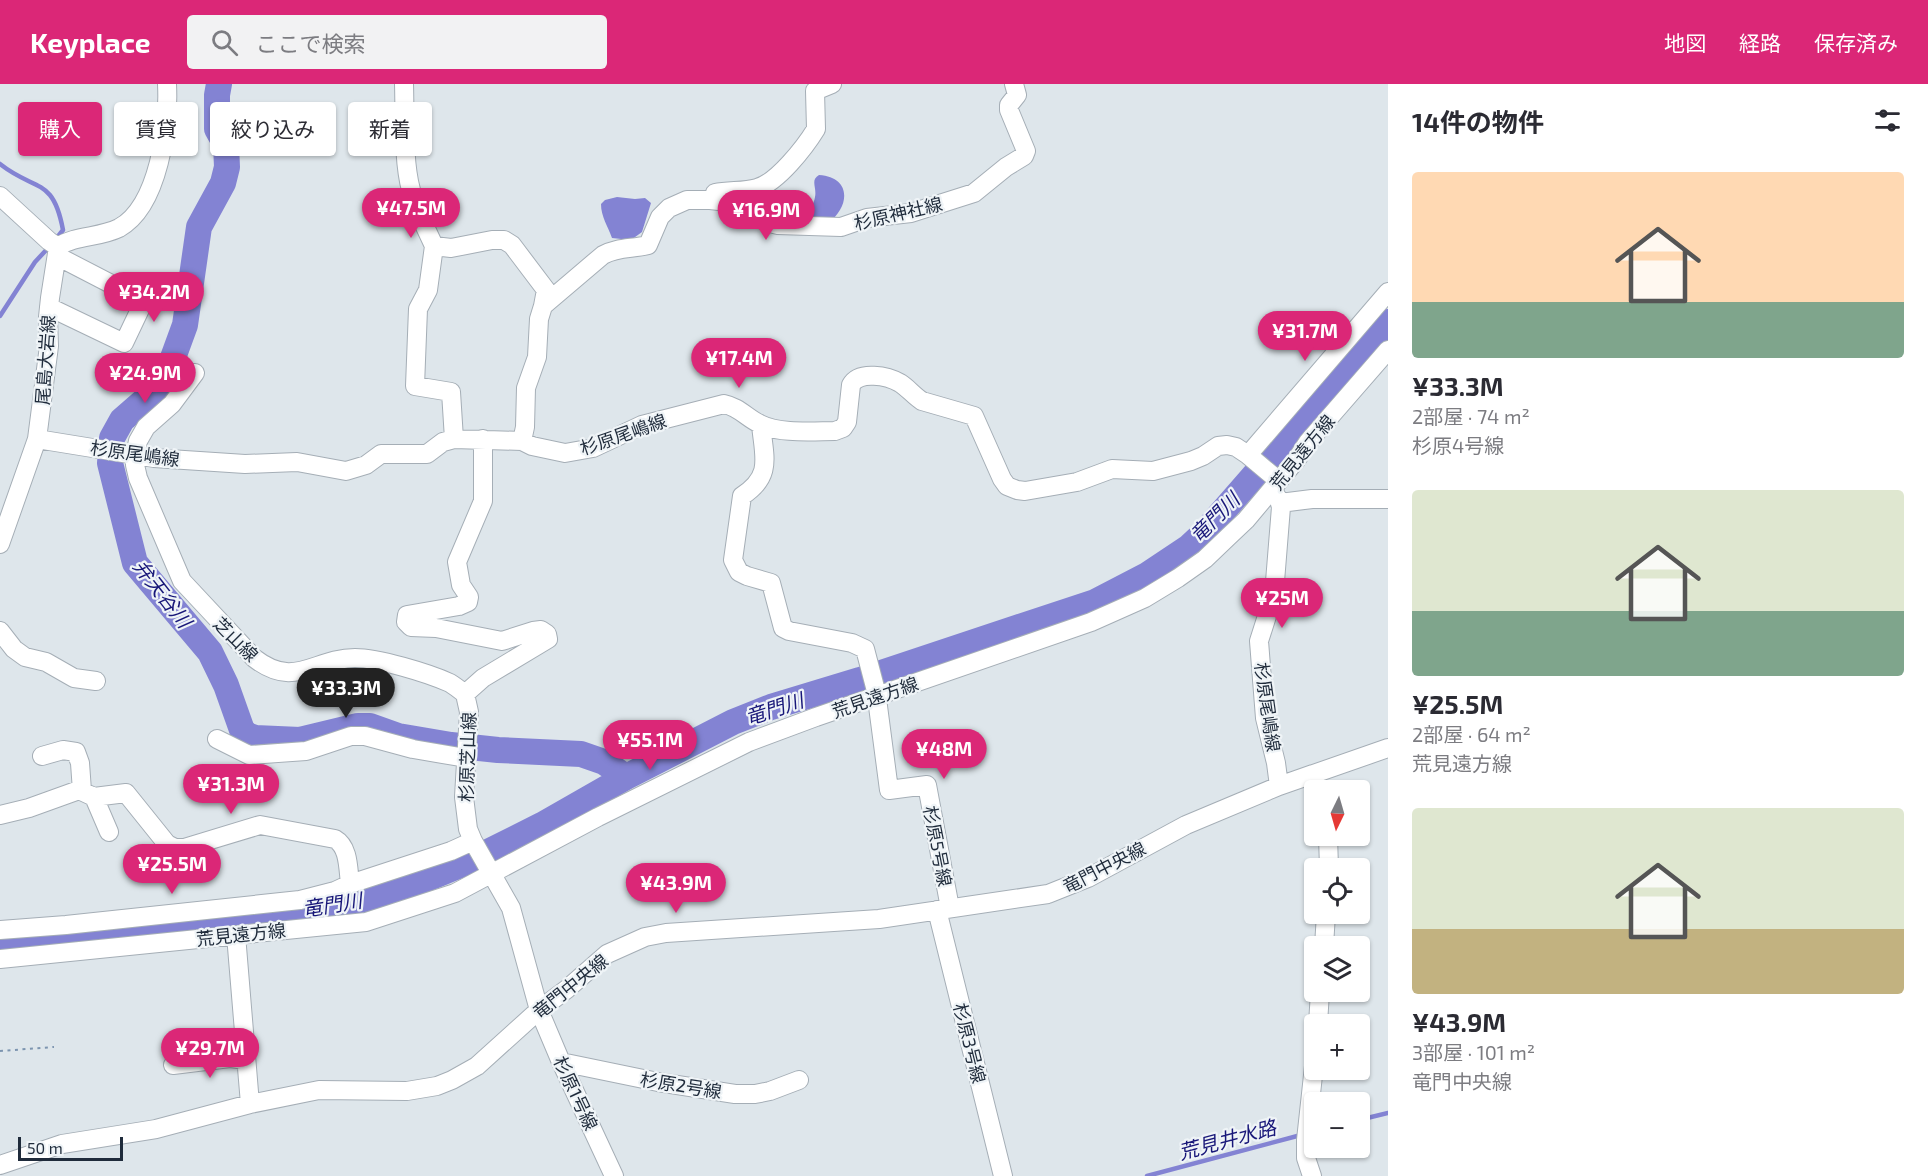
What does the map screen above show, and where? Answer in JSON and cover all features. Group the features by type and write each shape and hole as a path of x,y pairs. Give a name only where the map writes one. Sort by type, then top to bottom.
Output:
{"street":[{"path":"55,248 66,241 101,235 121,226 137,211 150,191 157,171 168,109 167,84"},
{"path":"404,84 407,170 416,207 434,246 428,290 418,309 415,386 451,392 453,439"},
{"path":"543,306 611,250 637,248 648,244 660,217 669,207 718,192 756,189 769,184 816,129 815,91 832,84"},
{"name":"杉原神社線","path":"687,200 737,203 766,222 778,225 841,227 867,218 911,213 974,193 1006,167 1024,156 1026,150 1009,110 1009,105 1017,95 1014,84"},
{"path":"0,196 55,248 144,301 124,343 49,306"},
{"path":"434,246 451,248 504,240 512,245 546,290 539,319 537,357 526,388 525,427 522,441"},
{"name":"尾島大岩線","path":"0,543 37,439 49,346 49,306 55,248"},
{"path":"1249,456 1388,292"},
{"name":"荒見遠方線","path":"0,959 366,922 455,892 489,869 749,742 876,694 1091,622 1145,598 1205,559 1276,488 1308,442 1388,350"},
{"path":"122,453 138,441 146,428 172,404 195,373"},
{"name":"杉原尾嶋線","path":"37,439 154,458 245,464 297,462 346,471 366,465 381,454 427,454 442,442 453,439 522,441 532,446 565,453 593,448 642,425 724,404 734,406 761,425 776,429 835,431 843,428 847,422 851,385 862,377 871,376 901,384 922,401 974,416 1002,479 1007,486 1017,490 1025,491 1077,482 1112,469 1153,471 1197,459 1218,446 1236,447 1249,456 1276,488 1274,594 1259,641 1265,718 1279,786"},
{"name":"杉原5号線","path":"761,425 764,472 753,489 742,496 733,560 739,572 771,583 783,628 789,632 865,649 876,694 889,790 927,785 943,909"},
{"name":"杉原芝山線","path":"483,440 483,501 457,562 461,585 469,597 468,602 459,606 407,615 406,622 411,627 436,628 502,641 541,630 547,634 548,639 483,678 465,694 469,711 464,797 466,817 473,842 511,908 539,1010"},
{"name":"芝山線","path":"122,453 135,465 138,478 182,581 254,658 265,666 292,673 333,661 353,658 372,659 452,684 465,694"},
{"path":"1276,488 1312,499 1388,499"},
{"path":"0,631 14,650 25,657 46,662 74,678 96,681"},
{"path":"218,739 249,755 306,752 351,736 364,736 413,749 466,751"},
{"path":"1319,780 1388,748"},
{"path":"42,756 63,750 76,752 88,794 109,832"},
{"name":"竜門中央線","path":"0,1165 62,1144 156,1129 250,1104 319,1090 407,1091 437,1086 477,1066 539,1010 607,954 645,938 666,933 722,928 845,922 1048,894 1068,887 1186,825 1279,786 1304,783"},
{"path":"0,815 29,808 79,790 88,794 126,793 167,844 175,848 184,848 260,825 335,839 341,843 345,851 351,884"},
{"path":"0,930 300,900 335,891 473,842"},
{"name":"杉原3号線","path":"943,909 1002,1176"},
{"path":"236,935 250,1104"},
{"name":"杉原1号線","path":"539,1010 614,1176"},
{"path":"173,1065 230,1058 246,1060"},
{"name":"杉原2号線","path":"561,1062 647,1080 735,1094 770,1091 799,1080"},
{"path":"1312,1080 1306,1134 1306,1158 1312,1176"}],"path":[{"path":"0,1051 54,1047"}],"shaded area":[{"path":"819,175 837,181 844,194 841,209 828,223 806,220 815,197 814,182"},
{"path":"617,197 645,198 651,203 642,232 631,240 612,238 603,217 601,204 605,200"}],"waterway":[{"name":"弁天谷川","path":"219,84 217,129 226,145 227,167 223,183 199,227 185,325 170,366 153,393 122,420 112,438 110,463 135,563 210,652 226,685 242,730 247,735 255,738 300,740 358,726 370,726 398,736 451,745 581,754 604,762 626,777"},
{"path":"0,164 12,173 41,187 54,201 63,230 56,239"},
{"path":"0,316 35,262 49,247"},
{"name":"竜門川","path":"0,941 328,907 374,897 470,861 542,825 626,777 733,722 771,707 1095,602 1147,575 1189,547 1204,533 1388,322"},
{"name":"荒見井水路","path":"1370,1117 1388,1113"},
{"name":"荒見井水路","path":"1147,1176 1301,1135"}]}
